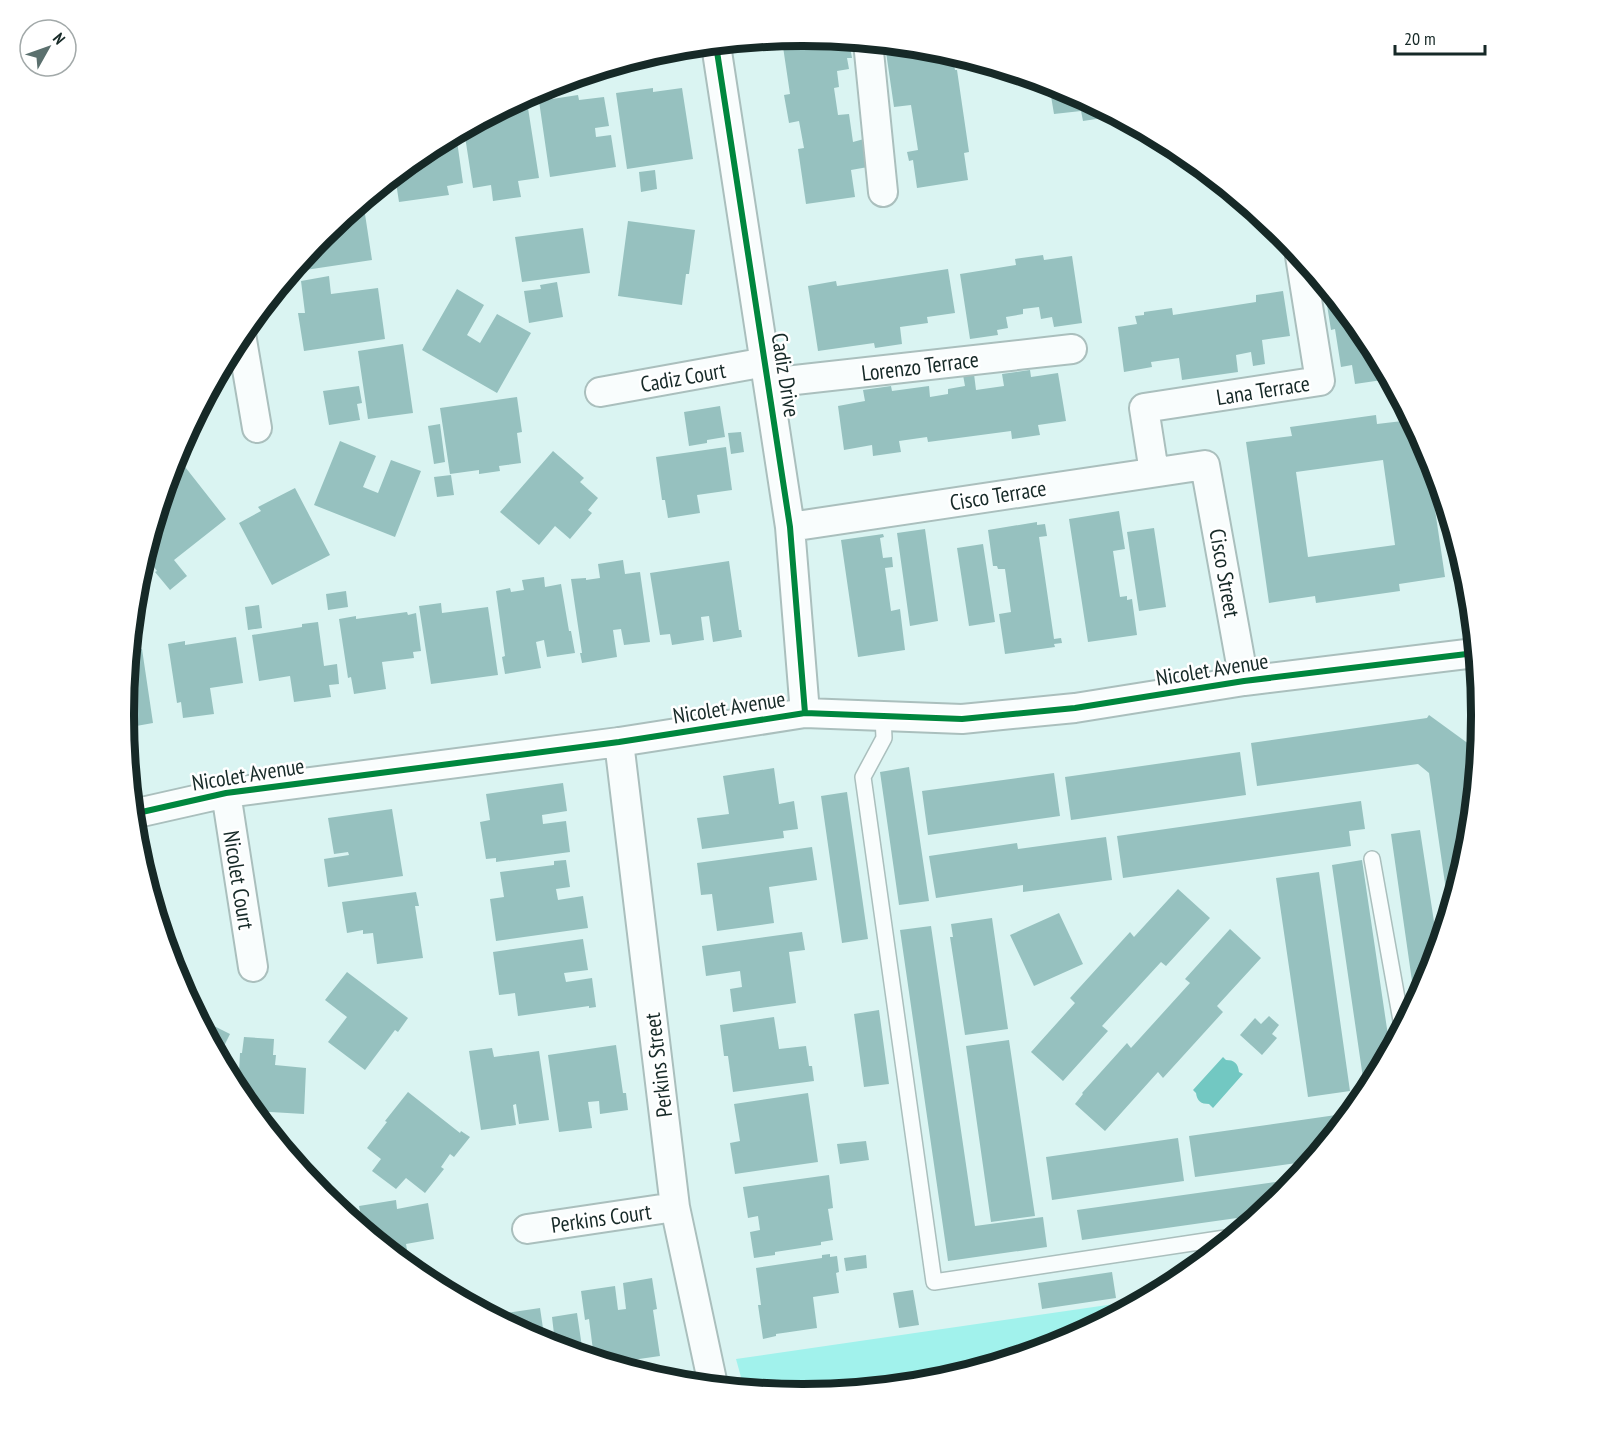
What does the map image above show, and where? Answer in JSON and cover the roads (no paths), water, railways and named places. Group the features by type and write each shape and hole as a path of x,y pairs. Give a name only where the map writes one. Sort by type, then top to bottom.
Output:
{"street":[{"path":"869,50 883,192"},
{"name":"Cadiz Drive","path":"717,52 790,527 805,713"},
{"name":"Lana Terrace","path":"1154,471 1144,408 1320,381 1302,271"},
{"path":"244,349 257,428"},
{"name":"Lorenzo Terrace","path":"767,373 1072,349"},
{"name":"Cadiz Court","path":"600,392 767,373"},
{"name":"Cisco Terrace","path":"790,527 1205,465"},
{"name":"Cisco Street","path":"1205,465 1244,681"},
{"name":"Nicolet Avenue","path":"142,812 226,793 620,742 805,713 962,719 1075,708 1244,681 1468,654"},
{"name":"Perkins Street","path":"620,742 675,1207 711,1377"},
{"name":"Nicolet Court","path":"226,793 253,968"},
{"name":"Perkins Court","path":"527,1229 675,1207"}],"lane":[{"path":"883,716 884,738 863,777 934,1282 1216,1239"},
{"path":"1372,860 1400,1015"}]}
